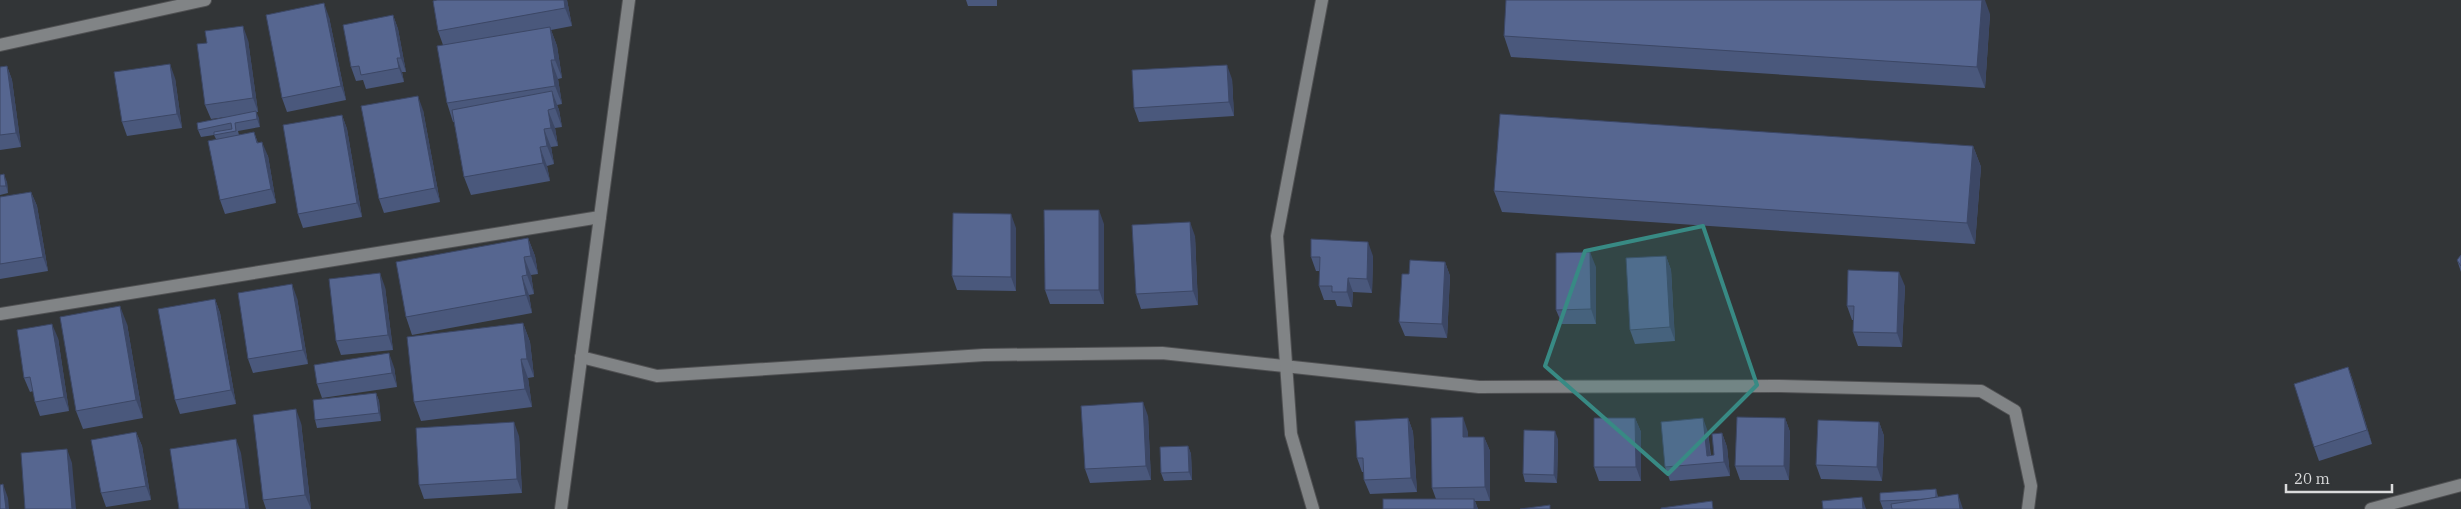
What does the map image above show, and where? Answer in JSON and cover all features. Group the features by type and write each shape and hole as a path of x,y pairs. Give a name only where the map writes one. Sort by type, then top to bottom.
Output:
{"street":[{"path":"0,45 204,0"},
{"path":"561,509 629,0"},
{"path":"1313,509 1291,434 1277,236 1322,0"},
{"path":"0,314 600,217"},
{"path":"581,358 657,376 994,354 1162,353 1287,368 1479,387 1780,386 1981,390 2015,411 2031,486 2028,509"},
{"path":"2371,509 2461,485"}],"highlighted area":[{"path":"1703,226 1757,385 1668,474 1545,366 1585,251"}],"building":[{"path":"564,0 565,8 438,31 433,1"},
{"path":"1506,0 1982,0 1977,67 1504,36"},
{"path":"324,3 341,86 282,98 266,15"},
{"path":"393,15 401,58 397,58 399,68 361,75 359,66 351,67 343,25"},
{"path":"243,26 253,98 205,105 197,44 207,43 205,31"},
{"path":"550,27 555,60 551,60 555,86 447,103 437,46"},
{"path":"170,64 177,114 122,122 114,72"},
{"path":"1227,65 1229,102 1134,108 1132,70"},
{"path":"7,66 16,133 0,135 0,67"},
{"path":"552,91 555,108 548,110 551,128 544,129 547,146 540,147 543,163 464,177 452,110"},
{"path":"418,96 435,188 379,199 361,106"},
{"path":"256,111 257,119 235,123 236,131 214,135 214,132 232,129 231,123 198,130 197,123"},
{"path":"1500,114 1973,146 1967,223 1494,191"},
{"path":"342,115 357,203 298,214 283,125"},
{"path":"254,132 257,143 262,142 271,189 220,200 208,141"},
{"path":"4,174 6,186 0,186 0,175"},
{"path":"31,192 43,257 0,264 0,197"},
{"path":"1044,210 1099,210 1099,290 1045,290"},
{"path":"953,213 1011,214 1011,277 952,276"},
{"path":"1190,222 1193,291 1136,294 1132,225"},
{"path":"528,238 531,256 524,257 527,275 522,276 526,295 406,317 396,262"},
{"path":"1311,239 1368,242 1367,279 1348,278 1347,292 1332,292 1332,286 1319,286 1320,257 1311,257"},
{"path":"1590,252 1591,309 1556,310 1556,253"},
{"path":"2461,255 2461,266 2457,260"},
{"path":"1666,256 1670,327 1630,330 1626,258"},
{"path":"1410,260 1445,262 1442,324 1399,322 1402,274 1409,274"},
{"path":"1848,270 1899,272 1897,333 1853,332 1854,306 1847,306"},
{"path":"380,273 388,335 336,341 329,279"},
{"path":"292,284 303,350 248,359 238,293"},
{"path":"215,299 231,390 175,400 158,309"},
{"path":"120,306 136,400 76,411 60,317"},
{"path":"523,323 527,359 521,359 525,389 414,402 407,337"},
{"path":"52,324 64,397 35,402 30,377 24,378 17,330"},
{"path":"389,353 392,373 317,384 314,365"},
{"path":"2348,367 2367,430 2314,447 2294,384"},
{"path":"376,393 379,413 315,420 313,400"},
{"path":"1143,402 1146,466 1085,469 1081,406"},
{"path":"296,409 305,495 263,500 253,415"},
{"path":"1463,417 1463,437 1484,437 1485,487 1432,488 1431,418"},
{"path":"1737,417 1785,418 1784,466 1735,466"},
{"path":"1408,418 1411,478 1364,480 1363,458 1357,458 1355,421"},
{"path":"1594,418 1635,418 1636,467 1594,467"},
{"path":"1703,418 1707,456 1714,455 1712,434 1722,433 1724,462 1665,467 1661,422"},
{"path":"1818,420 1879,422 1877,467 1816,465"},
{"path":"514,422 517,479 419,485 416,428"},
{"path":"1524,430 1555,431 1554,475 1523,474"},
{"path":"136,432 146,486 101,493 91,440"},
{"path":"236,439 246,509 179,509 170,449"},
{"path":"1188,446 1189,472 1161,473 1160,447"},
{"path":"67,449 72,509 25,509 21,453"},
{"path":"3,484 6,509 0,509 0,485"},
{"path":"1936,489 1936,497 1928,499 1880,501 1880,493"},
{"path":"1958,494 1960,509 1892,509 1891,504"},
{"path":"1862,497 1863,509 1823,509 1822,501"},
{"path":"1383,499 1474,499 1474,509 1383,509"},
{"path":"1712,501 1713,509 1661,509 1661,508"},
{"path":"1550,505 1550,509 1520,509"}]}
